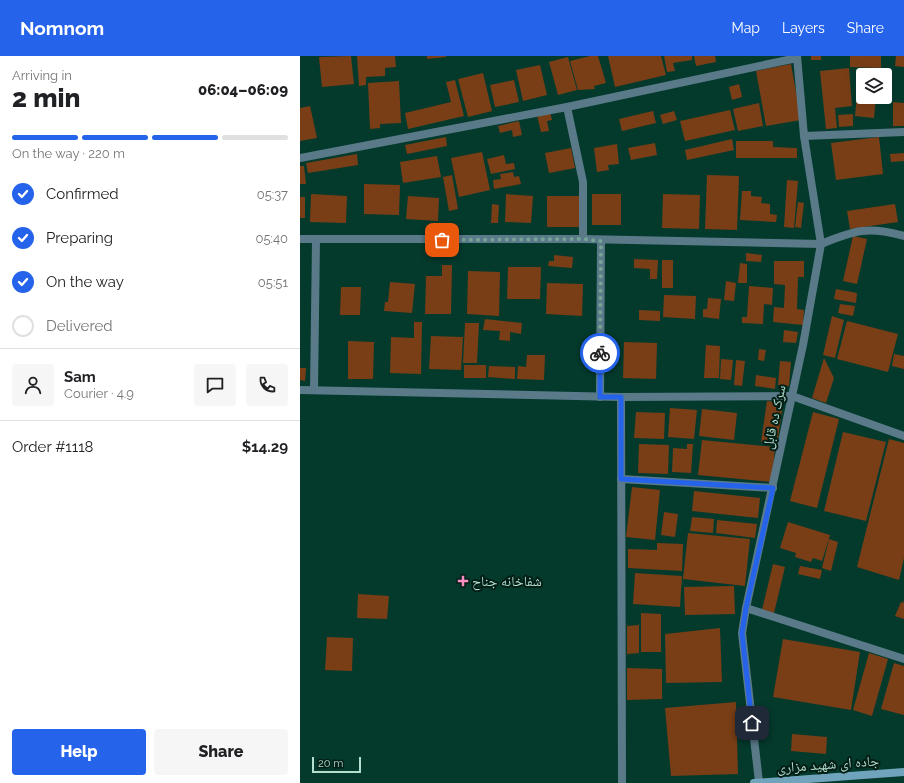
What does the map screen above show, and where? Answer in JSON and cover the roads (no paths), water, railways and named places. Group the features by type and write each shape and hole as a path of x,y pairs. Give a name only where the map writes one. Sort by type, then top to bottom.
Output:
{"main road":[{"name":"جاده ای شهید مزاری","path":"757,783 904,772"}],"street":[{"path":"300,158 567,107 797,57"},
{"name":"سرک ده قابل","path":"757,783 742,633 746,608 803,345 821,244 804,136 797,57"},
{"path":"567,107 583,182 583,239"},
{"path":"804,136 904,132"},
{"path":"300,239 583,239 601,241 821,244 852,232 882,230 904,236"},
{"path":"314,390 316,240"},
{"path":"600,397 601,241"},
{"path":"300,390 600,397 792,396 904,436"},
{"path":"621,397 622,783"},
{"path":"621,479 773,488"},
{"path":"746,608 904,659"}],"place":[{"name":"شفاخانه جناح","path":"463,581"}]}
